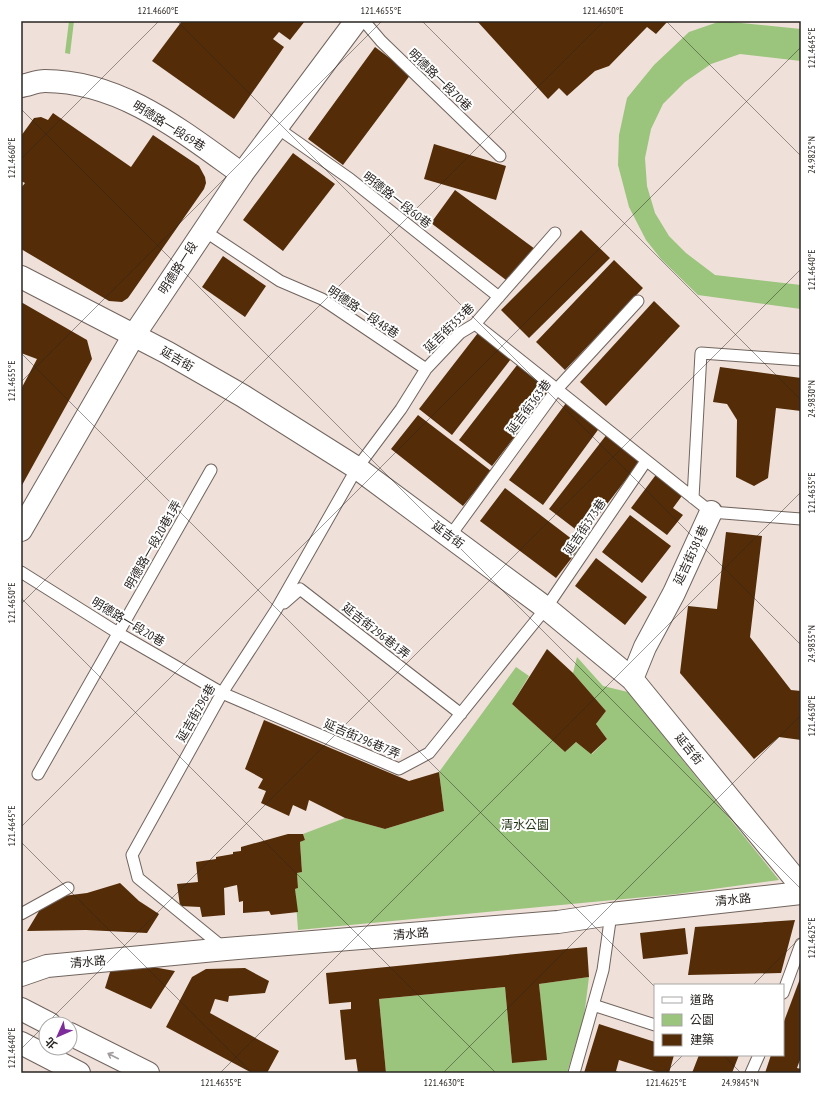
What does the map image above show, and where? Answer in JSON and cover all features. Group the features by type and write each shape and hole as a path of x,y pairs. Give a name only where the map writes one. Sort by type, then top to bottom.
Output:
{"street":[{"name":"明德路一段","path":"21,530 134,335 203,230 276,126 356,21"},
{"name":"明德路一段69巷","path":"21,86 44,81 91,86 108,92 138,105 172,124 242,174"},
{"name":"延吉街","path":"21,277 134,335 242,396 357,468 546,608 632,679 801,886"},
{"name":"延吉街381巷","path":"632,679 645,647 674,593 711,512"},
{"name":"清水路","path":"21,975 46,966 226,949 558,922 611,914 801,893"},
{"path":"21,1009 38,1018"},
{"path":"78,1038 148,1073"},
{"path":"21,1043 79,1073"}],"lane":[{"name":"明德路一段70巷","path":"364,21 381,41 500,156"},
{"name":"明德路一段60巷","path":"276,126 350,180 499,296"},
{"name":"明德路一段48巷","path":"203,230 280,281 322,299 426,369"},
{"name":"延吉街353巷","path":"357,468 401,409 426,369 460,333 475,324 554,233"},
{"name":"延吉街363巷","path":"450,536 557,389 638,301"},
{"path":"475,324 711,512"},
{"path":"693,498 701,353 801,360"},
{"name":"延吉街373巷","path":"546,608 646,461"},
{"name":"延吉街296巷","path":"226,949 138,878 132,855 222,693 276,610 357,468"},
{"name":"明德路一段20巷1弄","path":"38,774 211,470"},
{"name":"延吉街381巷","path":"711,512 801,519"},
{"name":"明德路一段20巷","path":"21,572 118,633 222,693"},
{"name":"延吉街296巷1弄","path":"276,610 300,589 462,714"},
{"name":"延吉街296巷7弄","path":"222,693 399,769 429,753 546,608"},
{"path":"21,914 68,888"},
{"path":"574,1073 603,970 611,914"},
{"path":"784,990 801,944"},
{"path":"593,1005 654,1025"},
{"path":"752,1073 759,1056"}],"green space":[{"path":"69,21 74,21 70,54 65,53"},
{"path":"721,21 801,29 801,61 740,54 711,64 685,82 663,104 651,129 645,158 647,186 655,213 669,236 686,253 715,275 801,285 801,309 698,295 661,259 646,240 629,207 618,165 619,135 627,98 654,65 689,32"},
{"name":"清水公園","path":"577,657 603,686 628,692 779,880 677,894 298,930 295,889 298,888 297,873 302,872 300,842 305,840 303,834 345,818 385,829 444,811 439,772 516,667 529,676 512,704 565,752 576,742 592,754 607,739 596,724 606,711 573,673"},
{"path":"589,977 584,1017 567,1073 386,1073 379,999 505,987 512,1063 546,1060 539,984"}],"building":[{"path":"182,21 305,21 290,40 279,32 273,39 284,47 234,119 152,61"},
{"path":"477,21 668,21 656,34 647,27 609,66 595,71 567,96 559,88 548,99"},
{"path":"375,47 411,74 343,165 308,139"},
{"path":"53,113 131,167 153,135 199,166 205,177 206,183 204,189 128,298 122,302 109,301 21,249 21,188 25,183 21,181 21,136 34,118 41,117 48,120"},
{"path":"434,144 506,166 496,200 424,179"},
{"path":"293,153 335,184 283,251 243,220"},
{"path":"455,190 535,249 510,283 431,223"},
{"path":"581,230 610,258 529,338 501,310"},
{"path":"223,256 266,286 245,317 202,287"},
{"path":"614,260 643,288 565,370 536,342"},
{"path":"654,301 680,326 606,406 580,382"},
{"path":"21,302 87,340 92,359 21,487 21,389 37,359 21,353"},
{"path":"481,329 514,355 452,435 419,409"},
{"path":"521,360 554,386 492,466 459,440"},
{"path":"720,367 801,378 801,411 776,408 768,478 754,486 736,477 737,420 727,404 713,402"},
{"path":"569,399 603,423 543,505 509,480"},
{"path":"418,415 491,471 463,506 391,449"},
{"path":"611,429 645,455 583,535 549,509"},
{"path":"661,468 687,489 673,508 683,515 667,535 631,508"},
{"path":"505,488 581,546 556,578 480,521"},
{"path":"630,515 671,546 642,583 602,552"},
{"path":"726,532 762,536 750,637 791,690 801,691 801,740 779,737 754,759 680,673 688,606 717,609"},
{"path":"596,558 647,597 625,625 575,586"},
{"path":"547,649 573,673 606,711 596,724 607,739 591,754 576,742 565,752 512,704"},
{"path":"264,720 409,781 439,772 444,811 385,829 345,818 309,800 306,811 293,805 289,816 261,803 266,791 258,788 263,779 245,769"},
{"path":"288,834 303,834 305,840 300,842 302,872 297,873 298,888 295,889 298,912 271,915 269,911 243,913 243,901 239,902 237,885 224,888 225,915 202,917 200,907 180,906 177,884 198,882 196,862 216,859 216,857 233,854 233,852 241,851 241,847"},
{"path":"120,883 139,901 159,914 147,933 86,930 27,931 47,898 87,893"},
{"path":"795,920 781,973 688,975 695,927"},
{"path":"685,928 688,954 643,959 640,933"},
{"path":"587,947 589,977 539,984 547,1060 512,1063 505,987 379,999 386,1073 358,1073 356,1059 345,1060 340,1010 351,1009 351,1002 329,1004 326,973"},
{"path":"142,965 175,971 151,1009 105,988 111,969"},
{"path":"245,968 269,981 265,993 229,996 228,1002 215,999 210,1013 279,1051 267,1073 252,1073 166,1027 192,977 206,969"},
{"path":"801,976 801,1057 797,1068 801,1069 801,1073 765,1073 771,1056 784,1056 784,1021"},
{"path":"599,1024 654,1042 654,1056 674,1056 669,1073 660,1073 619,1060 616,1071 621,1073 584,1073"},
{"path":"699,1056 739,1056 732,1073 692,1073"}]}
